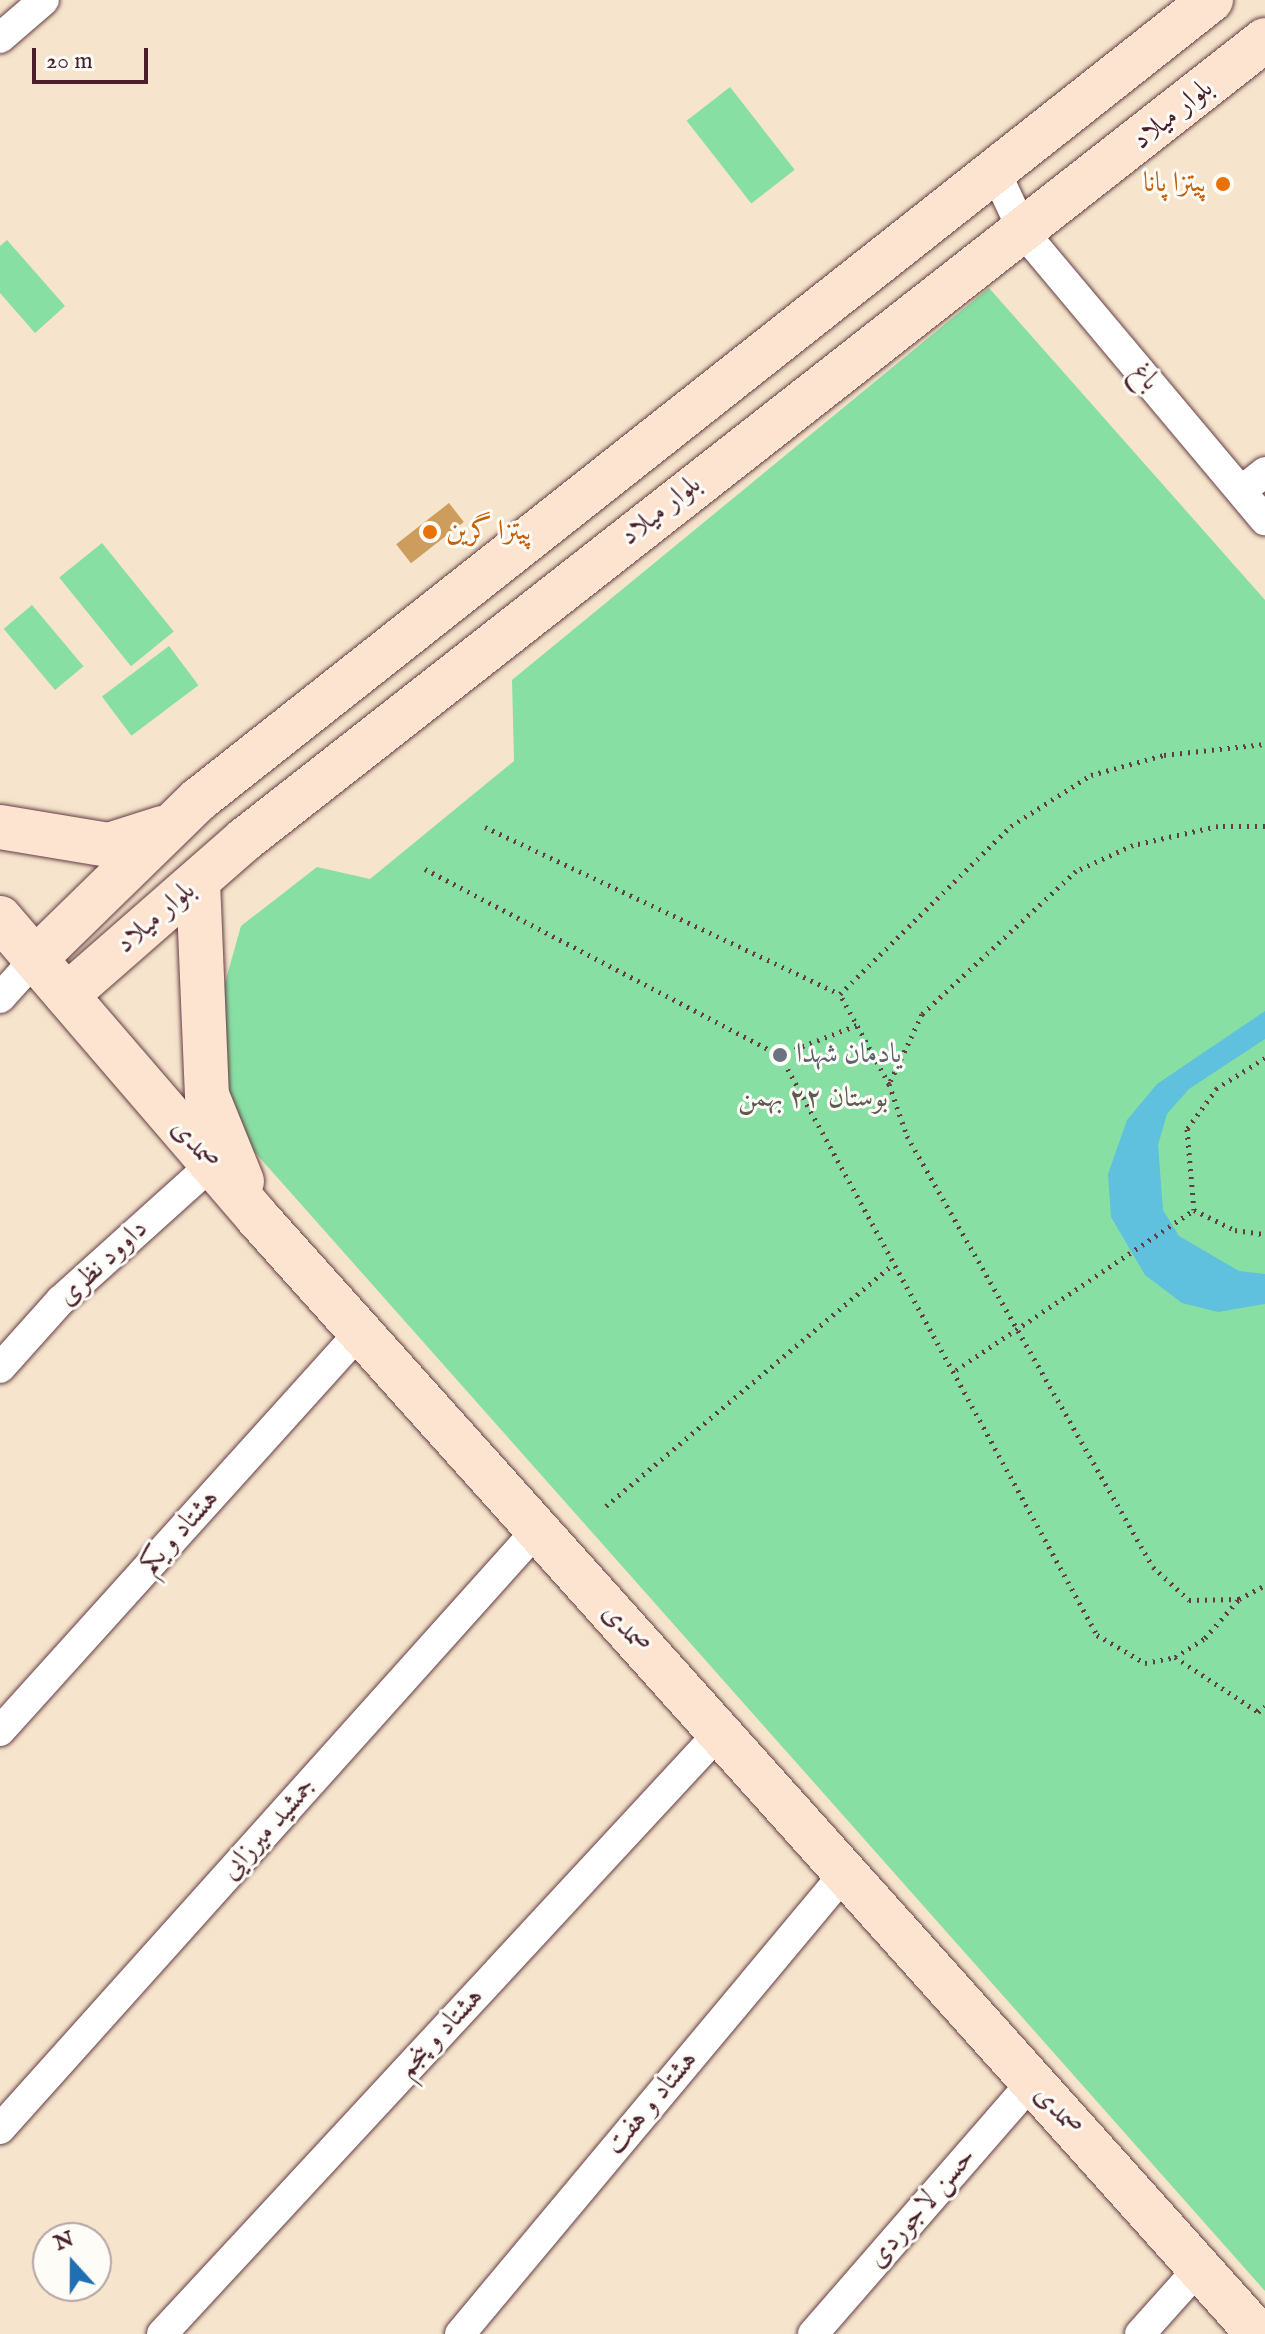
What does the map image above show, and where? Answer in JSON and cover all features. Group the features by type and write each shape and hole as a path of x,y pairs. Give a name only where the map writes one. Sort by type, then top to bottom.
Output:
{"main road":[{"name":"بلوار میلاد","path":"35,959 168,826 1211,0"},
{"name":"بلوار میلاد","path":"67,995 198,882 709,473 1024,233 1265,40"},
{"path":"674,427 709,473"},
{"path":"0,827 109,845 168,826"},
{"path":"198,882 207,1095 257,1217"},
{"name":"صمدی","path":"0,918 257,1217 1258,2334"}],"street":[{"path":"0,38 44,0"},
{"name":"باغ","path":"994,169 1024,233 1265,520"},
{"path":"1241,491 1265,472"},
{"path":"0,998 35,959"},
{"name":"داوود نظری","path":"0,1368 61,1300 212,1164"},
{"name":"هشتاد و یکم","path":"0,1731 360,1332"},
{"name":"جمشید میرزایی","path":"0,2129 537,1530"},
{"name":"هشتاد و پنجم","path":"162,2334 719,1733"},
{"name":"هشتاد و هفت","path":"460,2334 845,1873"},
{"name":"حسن لاجوردی","path":"813,2334 1032,2082"},
{"path":"1140,2334 1199,2268"}],"path":[{"path":"840,994 1054,793 1164,755 1265,744"},
{"path":"889,1084 922,1014 1076,871 1133,845 1218,826 1265,826"},
{"path":"485,827 840,994 889,1084 907,1136 1153,1567 1189,1600 1239,1599"},
{"path":"425,869 780,1055 893,1264 956,1371 1097,1635 1145,1663 1175,1657 1205,1638 1239,1599 1265,1585"},
{"path":"780,1055 857,1025"},
{"path":"1194,1210 1187,1129 1217,1088 1265,1058"},
{"path":"956,1371 1194,1210"},
{"path":"1194,1210 1235,1230 1265,1234"},
{"path":"606,1506 893,1264"},
{"path":"1175,1657 1258,1712 1265,1706"}],"green space":[{"path":"730,87 795,170 751,204 687,121"},
{"path":"7,240 65,306 35,333 0,293 0,246"},
{"name":"بوستان ۲۲ بهمن","path":"989,288 1265,600 1265,2291 245,1141 219,1078 219,1004 241,926 317,867 370,879 514,761 512,680"},
{"path":"102,543 174,632 131,666 59,578"},
{"path":"32,605 83,666 55,690 4,629"},
{"path":"169,646 198,685 131,736 102,697"}],"water":[{"path":"1265,1011 1265,1039 1189,1089 1167,1114 1158,1145 1163,1210 1179,1236 1239,1271 1265,1274 1265,1304 1218,1312 1182,1303 1145,1275 1111,1217 1108,1174 1127,1120 1157,1084"}],"building":[{"name":"پیتزا گرین","path":"449,503 464,522 411,563 396,544"}],"place":[{"name":"پیتزا پانا","path":"1223,184"},
{"name":"پیتزا گرین","path":"430,532"},
{"name":"یادمان شهدا","path":"780,1055"}]}
